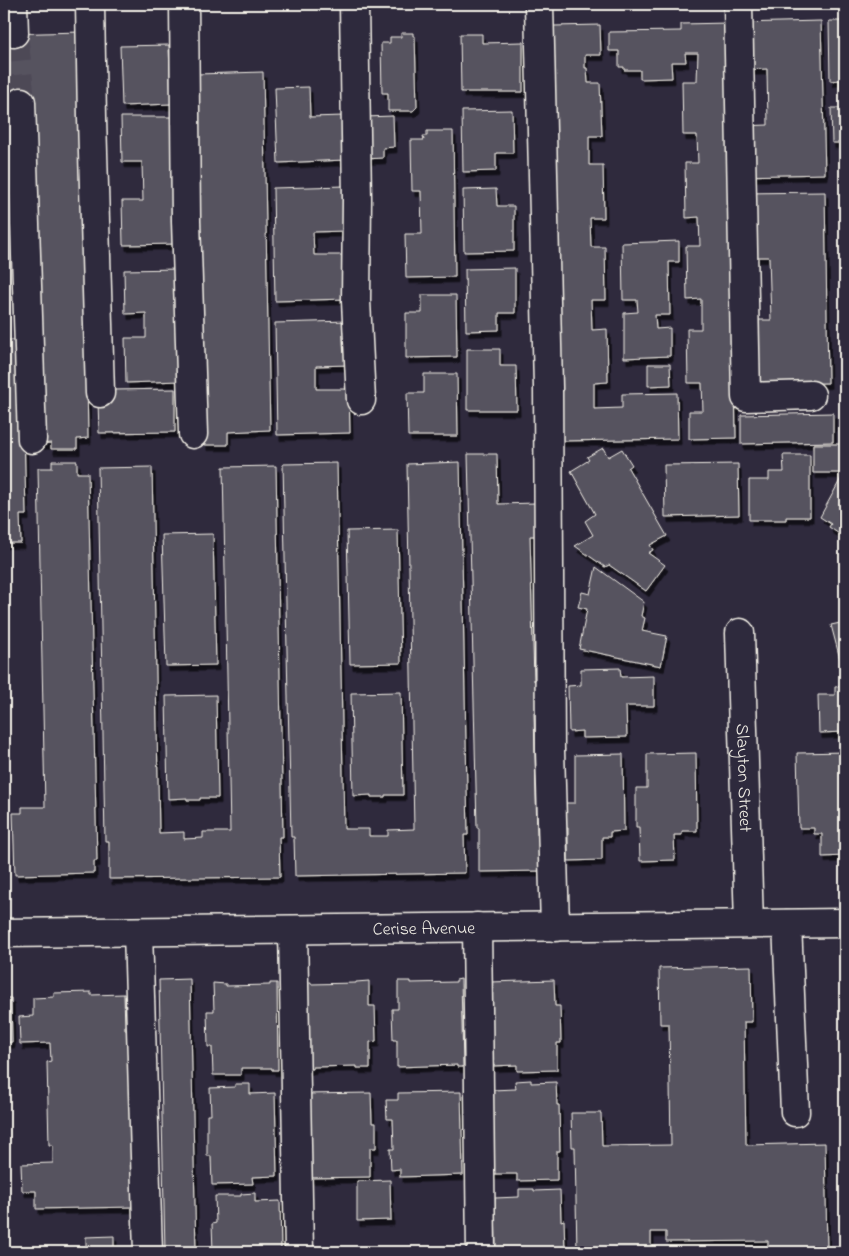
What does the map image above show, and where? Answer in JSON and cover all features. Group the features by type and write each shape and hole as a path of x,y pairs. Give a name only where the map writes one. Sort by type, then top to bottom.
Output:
{"street":[{"path":"14,4 14,33"},
{"path":"90,4 100,393"},
{"path":"184,4 186,221 193,434"},
{"path":"354,4 357,199 356,301 361,400"},
{"path":"538,4 548,387 550,750 555,926"},
{"path":"738,4 746,397 811,395"},
{"path":"21,102 32,440"},
{"name":"Slayton Street","path":"740,633 749,924"},
{"name":"Cerise Avenue","path":"4,933 845,923"},
{"path":"787,924 795,1112"},
{"path":"477,927 481,1252"},
{"path":"293,930 299,1252"},
{"path":"138,932 148,1252"}],"building":[{"path":"821,21 825,174 742,176 741,126 768,125 767,69 741,70 740,23"},
{"path":"829,21 845,21 845,89 840,89 840,80 830,81"},
{"path":"729,23 736,438 689,439 689,411 703,411 702,383 688,383 687,329 701,329 701,299 687,300 686,246 700,246 699,217 686,218 685,163 698,163 697,135 683,135 682,81 697,81 698,53 685,53 686,62 671,62 672,78 640,79 640,70 624,70 624,67 619,67 619,51 609,51 609,32 681,31 681,24"},
{"path":"600,25 601,55 585,55 588,83 600,83 602,136 589,136 589,165 603,165 604,218 590,218 591,247 605,247 606,300 591,300 592,330 607,329 608,382 594,383 594,409 622,408 622,394 677,393 678,439 562,441 554,26"},
{"path":"81,32 88,438 77,439 77,449 51,449 51,443 38,444 21,102 4,102 4,34"},
{"path":"401,33 413,33 413,36 415,36 417,107 413,111 388,111 388,93 382,93 381,43 390,43 390,37 401,37"},
{"path":"460,34 482,34 482,43 523,42 523,92 461,92"},
{"path":"169,45 171,104 122,106 120,46"},
{"path":"263,72 270,430 228,432 228,445 204,445 197,74"},
{"path":"309,87 310,117 344,116 345,160 278,163 275,88"},
{"path":"831,108 845,108 845,143 832,143"},
{"path":"512,110 513,153 496,153 496,171 463,172 462,111"},
{"path":"393,116 394,147 383,148 383,158 366,159 365,117"},
{"path":"121,117 175,117 177,244 123,245 122,201 143,201 142,162 122,162"},
{"path":"427,131 453,131 455,277 406,278 405,234 422,234 421,191 412,191 411,140 424,140 423,136 427,136"},
{"path":"345,186 346,231 313,232 314,255 346,255 347,299 275,301 273,188"},
{"path":"496,189 497,206 514,206 514,251 464,252 463,190"},
{"path":"825,192 828,383 746,384 745,320 771,320 769,257 744,257 743,193"},
{"path":"679,241 679,262 669,262 670,315 655,315 656,329 670,328 670,356 624,358 624,313 638,312 637,300 623,300 622,243"},
{"path":"515,268 515,313 499,313 499,330 466,331 465,269"},
{"path":"178,269 180,381 126,383 125,338 146,338 146,313 125,314 124,270"},
{"path":"422,295 456,295 457,357 406,358 406,313 422,313"},
{"path":"348,321 349,365 316,366 316,389 349,389 350,433 277,435 275,323"},
{"path":"4,340 22,340 26,515 20,515 21,543 4,543"},
{"path":"467,349 500,349 500,366 516,366 517,410 467,410"},
{"path":"648,364 670,364 671,385 648,386"},
{"path":"424,374 457,374 458,436 408,436 407,393 424,393"},
{"path":"175,389 175,432 99,433 98,401 112,400 112,390"},
{"path":"833,413 833,442 741,444 741,415"},
{"path":"813,444 844,444 844,473 813,473"},
{"path":"603,448 608,457 622,449 632,465 628,468 667,536 650,545 653,550 648,553 665,565 646,591 609,565 605,567 575,546 593,535 585,521 595,514 571,471 589,460 587,457"},
{"path":"468,454 497,454 498,504 536,503 537,536 530,536 534,681 540,680 541,713 534,713 537,835 543,835 544,871 479,872"},
{"path":"783,455 810,455 810,517 786,517 786,520 749,520 749,480 769,480 769,472 784,472"},
{"path":"52,461 77,461 77,473 88,473 97,861 94,861 94,873 15,875 13,813 22,813 22,807 45,807 38,468 52,468"},
{"path":"460,462 468,835 464,835 465,873 295,876 294,837 291,837 283,464 337,463 344,829 369,829 369,836 388,836 388,830 414,829 407,464"},
{"path":"738,464 739,515 665,517 664,465"},
{"path":"276,466 283,837 279,837 280,877 109,879 109,841 105,841 98,468 152,467 159,833 184,832 184,839 203,838 203,832 230,832 223,467"},
{"path":"845,471 845,538 829,527 831,524 820,517"},
{"path":"398,530 401,663 350,664 347,531"},
{"path":"213,534 216,665 166,666 162,535"},
{"path":"596,567 644,602 641,616 645,618 642,631 667,636 661,666 579,649 587,609 578,607 582,592 590,594"},
{"path":"845,622 845,658 840,659 831,625"},
{"path":"620,668 621,677 654,676 654,706 626,706 627,737 582,738 582,731 569,732 568,686 581,685 581,669"},
{"path":"845,686 845,732 819,733 818,695 835,695 835,687"},
{"path":"401,692 403,795 385,795 385,797 371,797 371,795 353,796 351,693"},
{"path":"216,695 218,798 200,798 200,800 187,800 187,798 168,799 166,696"},
{"path":"845,752 845,856 822,857 822,834 814,834 814,828 799,828 797,753"},
{"path":"696,753 697,831 682,831 682,835 674,835 675,860 640,861 639,827 636,827 636,788 647,788 647,754"},
{"path":"623,754 624,831 610,832 610,837 602,837 602,860 568,861 568,828 565,828 564,803 575,803 575,755"},
{"path":"751,966 752,1022 744,1022 746,1145 825,1143 827,1252 768,1252 768,1241 666,1242 666,1232 651,1232 651,1252 577,1252 575,1147 572,1147 571,1113 601,1113 602,1146 671,1145 669,1024 660,1024 659,968"},
{"path":"190,979 196,1252 165,1252 159,980"},
{"path":"461,979 463,1067 457,1067 457,1065 397,1067 397,1040 393,1040 392,1009 398,1009 398,981 411,981 411,983 456,982 456,980"},
{"path":"554,980 555,1006 560,1006 561,1043 557,1043 557,1070 517,1071 517,1065 492,1066 490,982"},
{"path":"369,981 369,1006 375,1006 376,1041 370,1042 370,1068 357,1068 357,1066 313,1067 313,1069 307,1069 305,983 356,983"},
{"path":"213,983 226,984 226,986 270,985 270,983 277,983 278,1070 272,1070 272,1068 241,1068 241,1075 213,1075 212,1047 208,1047 207,1011 214,1011"},
{"path":"91,992 91,995 124,994 125,1030 129,1030 133,1207 36,1209 36,1191 22,1191 21,1164 53,1163 53,1145 49,1145 47,1062 51,1061 50,1043 20,1044 19,1017 33,1016 33,998 54,997 54,993"},
{"path":"4,998 11,998 12,1042 4,1043"},
{"path":"531,1080 531,1083 556,1082 557,1105 559,1105 560,1151 557,1151 557,1180 517,1181 517,1174 492,1174 491,1090 516,1089 515,1081"},
{"path":"235,1084 250,1084 250,1094 275,1093 277,1176 252,1177 253,1184 212,1185 211,1156 207,1156 207,1115 211,1115 210,1088 235,1087"},
{"path":"461,1092 463,1175 400,1177 400,1169 391,1170 390,1149 394,1149 393,1119 387,1119 386,1100 398,1100 398,1093"},
{"path":"371,1093 372,1123 376,1123 376,1148 370,1148 370,1177 307,1178 305,1094"},
{"path":"390,1180 391,1220 357,1221 357,1181"},
{"path":"519,1189 534,1189 534,1191 560,1190 561,1221 564,1220 565,1252 496,1252 495,1198 519,1197"},
{"path":"255,1193 255,1202 280,1201 281,1252 213,1252 212,1224 216,1223 215,1196 241,1196 241,1194"},
{"path":"114,1236 114,1250 132,1249 132,1252 86,1252 86,1237"}],"tunnel":[{"path":"14,33 21,102"}]}
